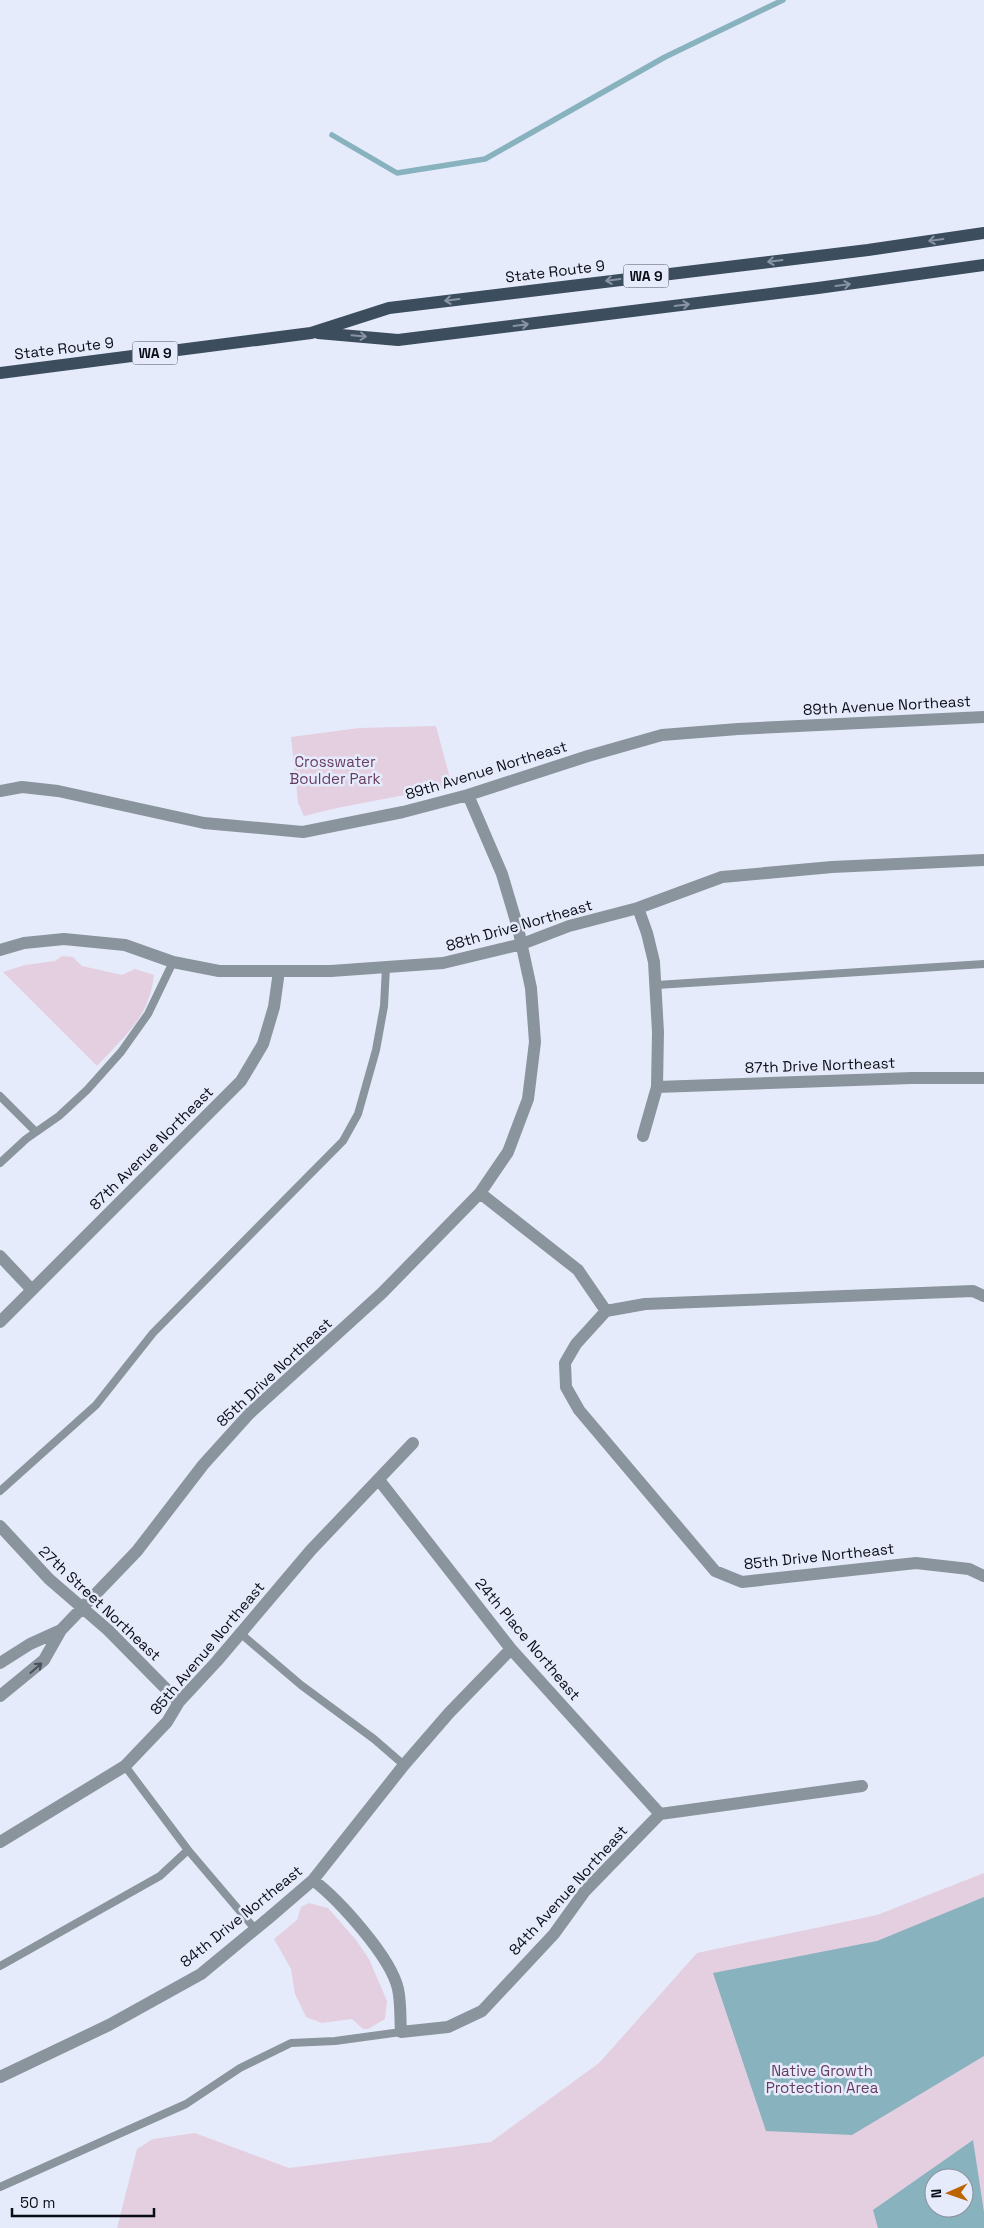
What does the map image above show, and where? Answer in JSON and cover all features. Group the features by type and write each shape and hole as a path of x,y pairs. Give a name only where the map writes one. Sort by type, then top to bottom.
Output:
{"main road":[{"name":"State Route 9","path":"0,373 311,333 389,308 868,250 984,233"},
{"name":"State Route 9","path":"311,333 398,340 808,290 984,265"}],"street":[{"name":"89th Avenue Northeast","path":"0,791 22,787 58,792 204,823 303,832 404,812 468,795 588,756 662,735 738,729 984,717"},
{"name":"85th Drive Northeast","path":"0,1696 44,1660 61,1630 137,1551 203,1465 249,1414 382,1293 480,1193 508,1152 528,1098 535,1042 531,988 522,944 502,874 468,795"},
{"name":"88th Drive Northeast","path":"0,950 24,943 64,939 125,945 173,962 219,971 278,971 444,963 522,944 568,926 638,908 722,877 842,867 984,860"},
{"path":"638,908 647,933 657,985 657,1087 643,1136"},
{"name":"87th Avenue Northeast","path":"0,1322 241,1081 263,1044 274,1007 278,971"},
{"name":"87th Drive Northeast","path":"657,1087 912,1078 984,1078"},
{"path":"480,1193 578,1270 606,1311 645,1304 973,1291 984,1296"},
{"path":"0,1256 32,1290"},
{"name":"85th Drive Northeast","path":"606,1311 576,1344 565,1363 566,1387 578,1410 715,1571 742,1582 916,1563 969,1569 984,1576"},
{"name":"85th Avenue Northeast","path":"0,1842 125,1766 167,1722 179,1702 311,1550 413,1443"},
{"name":"24th Place Northeast","path":"379,1480 511,1649 660,1814"},
{"name":"27th Street Northeast","path":"0,1526 49,1580 131,1653 179,1702"},
{"name":"85th Drive Northeast","path":"0,1663 30,1644 61,1630"},
{"name":"84th Drive Northeast","path":"0,2077 109,2025 201,1974 255,1930 313,1880 404,1765 449,1713 511,1649"},
{"path":"660,1814 862,1786"},
{"name":"84th Avenue Northeast","path":"401,2032 448,2027 482,2011 554,1934 585,1891 660,1814"},
{"path":"313,1880 331,1894 380,1953 398,1988 401,2032"}],"lane":[{"path":"0,1163 36,1132 59,1116 120,1052 148,1014 173,962"},
{"path":"657,985 984,964"},
{"path":"0,1491 96,1405 153,1333 343,1142 358,1114 376,1050 384,1006 386,967"},
{"path":"0,1096 36,1132"},
{"path":"240,1633 301,1684 374,1738 404,1765"},
{"path":"125,1766 188,1850 255,1930"},
{"path":"0,1966 160,1876 188,1850"},
{"path":"0,2187 186,2104 240,2068 291,2043 334,2041 401,2032"}],"green space":[{"name":"Crosswater Boulder Park","path":"436,726 452,786 304,816 298,803 291,737 359,728"},
{"path":"62,956 73,957 82,966 122,975 135,969 154,975 147,1004 141,1015 126,1036 97,1066 3,972 25,965 55,961"},
{"name":"Native Growth Protection Area","path":"984,1873 984,2228 117,2228 137,2149 153,2139 195,2133 289,2168 491,2142 599,2063 697,1953 877,1915"},
{"path":"309,1903 328,1908 356,1940 369,1959 387,2001 385,2019 368,2029 363,2029 352,2019 322,2023 306,2017 295,1994 291,1969 274,1939 297,1920 301,1907"}],"water":[{"path":"984,1897 984,2056 852,2135 766,2131 713,1973 877,1941"},
{"path":"973,2140 984,2212 984,2228 878,2228 873,2210 924,2174 924,2218 974,2218 974,2168 933,2168"}],"waterway":[{"path":"332,135 397,173 485,159 665,57 783,0"}]}
